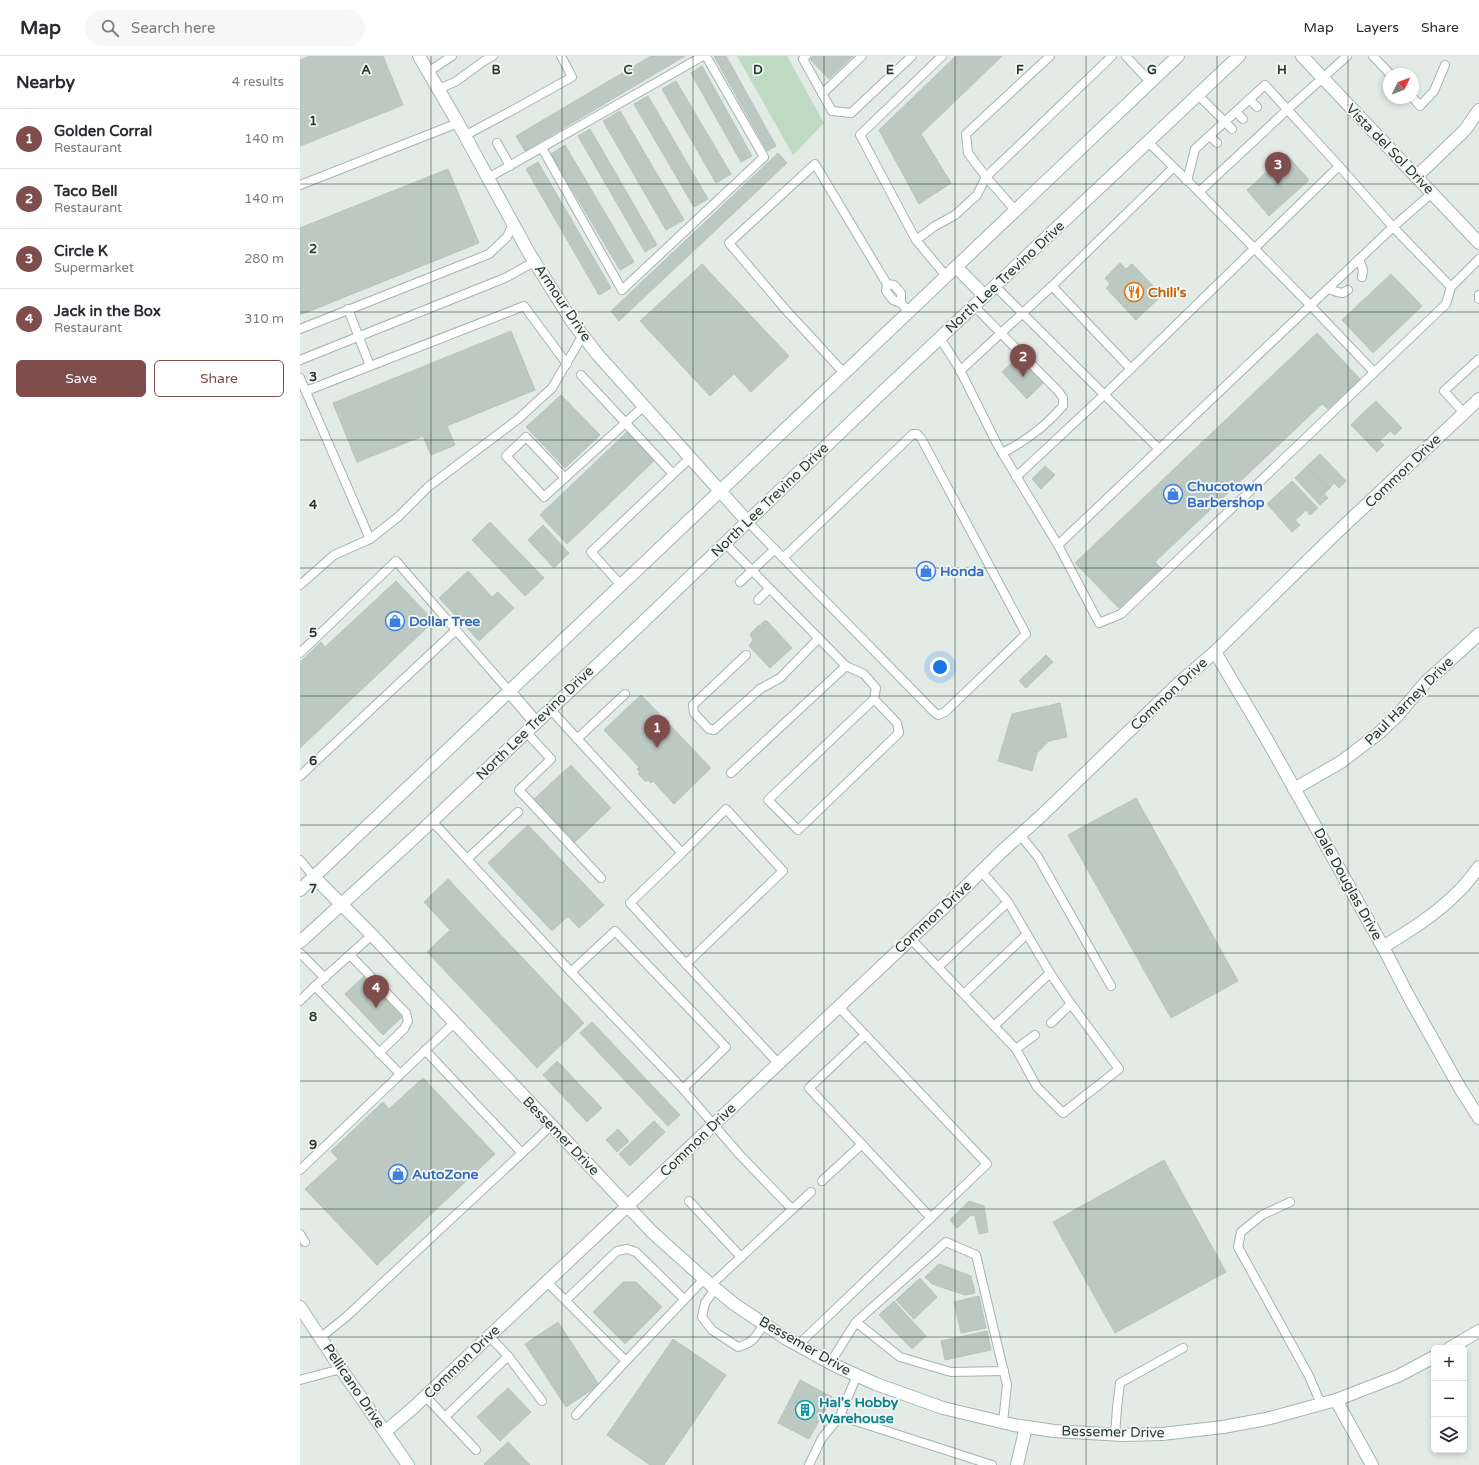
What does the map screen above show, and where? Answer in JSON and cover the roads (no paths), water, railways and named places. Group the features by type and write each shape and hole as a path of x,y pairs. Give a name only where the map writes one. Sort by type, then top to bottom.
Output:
{"street":[{"name":"Armour Drive","path":"419,56 458,123 534,262 582,335 747,521"},
{"path":"300,890 844,373 905,307 956,267 1178,56"},
{"name":"North Lee Trevino Drive","path":"300,942 342,905 536,723 747,521 1239,56"},
{"name":"Vista del Sol Drive","path":"1302,56 1479,243"},
{"path":"1416,177 1464,130 1479,110"},
{"path":"956,267 985,296"},
{"name":"Common Drive","path":"385,1432 426,1396 838,1006 911,939 1181,682 1215,652 1331,538 1479,399"},
{"name":"Paul Harney Drive","path":"1294,789 1341,762 1379,733 1396,717 1426,682 1479,634"},
{"name":"Dale Douglas Drive","path":"1215,652 1266,738 1383,947 1413,1006 1460,1088 1476,1106 1479,1118"},
{"path":"509,691 536,723"},
{"path":"1383,947 1416,927 1442,907 1458,892 1479,867"},
{"name":"Bessemer Drive","path":"314,877 372,935 652,1232 710,1284 764,1324 830,1363 857,1375 923,1402 1026,1427 1054,1431 1115,1434 1162,1434 1223,1427 1266,1419 1322,1404 1398,1376 1431,1359"},
{"name":"Pellicano Drive","path":"300,1307 408,1465"},
{"path":"1455,1345 1479,1331"},
{"path":"1336,1400 1372,1465"},
{"path":"1017,1465 1026,1427"}],"lane":[{"path":"428,72 452,56"},
{"path":"438,89 455,82 493,56"},
{"path":"464,136 572,77 561,56"},
{"path":"488,178 705,56 764,157 622,290 542,148"},
{"path":"806,56 803,59 832,111 851,114 912,56"},
{"path":"822,94 862,56"},
{"path":"942,56 860,134 916,240 946,276"},
{"path":"1015,210 986,177 968,153 966,134 1050,56"},
{"path":"916,240 955,214 977,195 986,177 1112,56"},
{"path":"1126,56 1150,82"},
{"path":"1199,192 1231,157 1270,120 1288,108 1347,56"},
{"path":"1373,56 1384,68"},
{"path":"1418,104 1420,106 1434,91 1445,65"},
{"path":"1187,181 1195,149 1265,85 1288,108 1393,228 1451,287"},
{"path":"1198,95 1232,129"},
{"path":"1249,100 1256,107"},
{"path":"1236,112 1242,119"},
{"path":"300,185 458,123"},
{"path":"1210,136 1218,143"},
{"path":"1148,142 1199,192 1374,372"},
{"path":"497,143 510,166"},
{"path":"844,373 785,309 728,243 815,164 887,284 894,285 901,294 905,307"},
{"path":"1016,477 1104,394 1339,166"},
{"path":"960,371 1052,286 1173,168"},
{"path":"1058,545 1359,259 1432,193"},
{"path":"300,329 490,254 507,237 513,224"},
{"path":"1359,259 1363,270 1362,277"},
{"path":"940,338 960,371 1002,453 1058,545 1099,623 1121,614 1446,304 1451,287 1479,259"},
{"path":"300,360 505,278 534,262"},
{"path":"996,286 1159,449"},
{"path":"1052,286 1131,368"},
{"path":"1329,288 1343,294 1348,290"},
{"path":"306,391 524,306 566,364"},
{"path":"974,306 1058,391 1063,398 1063,406 1052,419 1021,443 1002,453"},
{"path":"348,310 370,366"},
{"path":"300,585 334,555 370,539 398,517 428,487 517,420 552,388 582,335"},
{"path":"1464,413 1444,391 1479,359"},
{"path":"581,375 673,474"},
{"path":"300,378 370,539"},
{"path":"565,478 526,437 506,456 544,497 565,478 625,423 644,406"},
{"path":"747,521 775,549 783,558 938,716 945,712 1026,634 921,438 917,434 913,434 783,558"},
{"path":"621,585 591,552 691,457"},
{"path":"725,543 846,666 864,674 876,688 874,700 768,800 798,830 899,733 897,723 874,700"},
{"path":"740,582 775,549"},
{"path":"300,653 396,561 509,691"},
{"path":"758,600 769,589"},
{"path":"300,776 456,630"},
{"path":"746,655 693,705 694,713 709,729 714,730 760,689 780,678 819,638"},
{"path":"731,773 846,666"},
{"path":"577,739 625,694"},
{"path":"550,709 682,853"},
{"path":"526,732 551,759 519,790 601,878"},
{"path":"686,964 783,871 726,810 630,903 686,964 778,1063"},
{"path":"467,859 518,812"},
{"path":"432,821 571,972 683,1089 739,1154 792,1210"},
{"path":"1020,835 1038,857 1111,986"},
{"path":"300,860 314,877"},
{"path":"911,939 1016,1048 1037,1087 1063,1113 1119,1070 1050,973 1008,902 981,871"},
{"path":"938,968 1008,902"},
{"path":"571,972 615,931 726,1047 683,1089"},
{"path":"964,994 1027,934"},
{"path":"300,1001 372,935"},
{"path":"300,953 325,978"},
{"path":"350,955 406,1013 408,1022 404,1029 380,1053"},
{"path":"994,1026 1050,973"},
{"path":"316,986 400,1074"},
{"path":"1051,1023 1071,1004"},
{"path":"798,1345 987,1164 838,1006"},
{"path":"300,1170 454,1023"},
{"path":"1016,1048 1035,1034"},
{"path":"865,1035 809,1088 931,1218"},
{"path":"425,1050 522,1153"},
{"path":"320,1338 346,1317 550,1125"},
{"path":"822,1181 862,1144"},
{"path":"576,1415 684,1299 710,1284 811,1192"},
{"path":"688,1201 741,1257"},
{"path":"1290,1202 1262,1215 1241,1232 1238,1247 1309,1376 1322,1404"},
{"path":"300,1234 306,1242"},
{"path":"830,1363 856,1322 946,1242 976,1255 1007,1385 1003,1422"},
{"path":"566,1300 617,1251 627,1249 636,1252 684,1299"},
{"path":"547,1282 626,1361"},
{"path":"710,1284 702,1317 712,1330 738,1347 748,1344 756,1336 764,1324"},
{"path":"856,1322 900,1357 951,1372 1004,1371"},
{"path":"489,1336 508,1356 542,1401"},
{"path":"1115,1434 1116,1408 1120,1383 1183,1348"},
{"path":"445,1417 508,1356"},
{"path":"300,1380 341,1369"},
{"path":"809,1465 822,1438 840,1416 857,1375"},
{"path":"426,1396 476,1450"},
{"path":"840,1416 980,1463 992,1465"}],"place":[{"name":"Circle K","path":"1278,185"},
{"name":"Chili's","path":"1134,292"},
{"name":"Taco Bell","path":"1023,377"},
{"name":"Chucotown Barbershop","path":"1173,494"},
{"name":"Honda","path":"926,571"},
{"name":"Dollar Tree","path":"395,621"},
{"name":"Golden Corral","path":"657,748"},
{"name":"Jack in the Box","path":"376,1008"},
{"name":"AutoZone","path":"398,1174"},
{"name":"Hal's Hobby Warehouse","path":"805,1410"}]}
